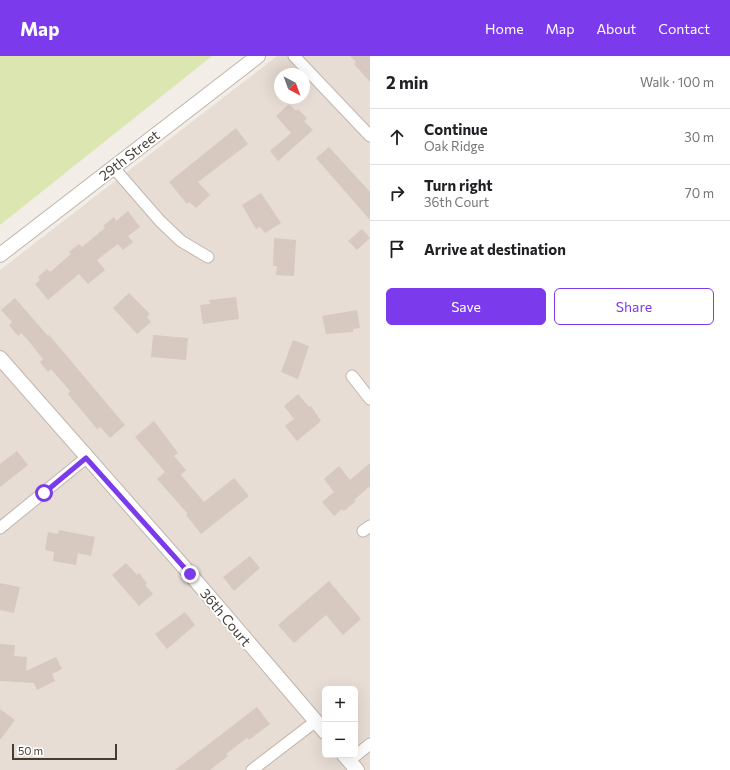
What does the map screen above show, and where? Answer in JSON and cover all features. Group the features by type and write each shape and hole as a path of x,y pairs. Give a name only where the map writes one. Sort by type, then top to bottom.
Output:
{"street":[{"name":"29th Street","path":"0,256 258,56"},
{"path":"294,56 370,136"},
{"path":"113,167 160,221 181,241 208,257"},
{"name":"36th Court","path":"0,358 321,726"},
{"path":"352,376 370,399"},
{"path":"0,528 86,458"},
{"path":"252,770 321,726"},
{"path":"350,762 370,744"}],"shaded area":[{"path":"277,56 370,56 370,770 0,770 0,270"}],"green space":[{"path":"0,56 212,56 0,225"}],"building":[{"path":"350,56 370,56 370,82 354,64 356,62"},
{"path":"289,104 296,111 298,109 307,118 304,121 313,130 278,161 270,151 291,133 276,116"},
{"path":"236,128 248,144 198,182 210,195 196,208 189,202 187,204 169,182"},
{"path":"329,147 370,192 370,220 316,158"},
{"path":"261,193 281,223 265,233 260,227 256,229 242,205"},
{"path":"128,211 140,227 128,236 133,242 123,250 118,244 97,260 105,270 88,284 79,274 48,300 35,284 40,280 38,277 47,269 50,272 71,254 69,252 79,244 82,247 105,228 103,226 114,217 116,221"},
{"path":"362,229 370,238 357,250 348,241"},
{"path":"274,238 296,240 294,276 276,275 277,266 273,266"},
{"path":"129,293 150,314 147,317 151,322 137,334 113,308"},
{"path":"236,297 239,319 203,324 200,305 210,304 209,300"},
{"path":"15,298 48,336 49,335 125,425 110,438 100,427 97,429 68,394 70,391 51,369 48,372 40,362 43,359 27,339 21,333 18,336 9,325 12,322 1,310"},
{"path":"357,310 360,328 353,329 353,332 326,334 322,316"},
{"path":"153,335 188,338 186,360 151,357"},
{"path":"293,340 309,346 298,379 281,372"},
{"path":"298,394 309,407 311,406 321,421 297,441 285,426 294,419 284,406"},
{"path":"154,421 178,453 174,456 186,470 181,475 204,502 234,478 249,496 201,534 186,515 188,514 157,479 165,472 135,437"},
{"path":"17,451 28,465 0,487 0,464"},
{"path":"370,463 370,486 344,511 342,509 334,516 322,502 334,492 324,479 339,466 350,480"},
{"path":"59,530 95,537 91,556 78,553 76,565 53,561 54,552 45,550 48,532 58,534"},
{"path":"250,556 260,568 234,591 223,577"},
{"path":"126,563 137,575 139,573 147,583 145,585 153,594 139,606 112,575"},
{"path":"329,581 361,619 343,635 326,615 294,643 278,625"},
{"path":"0,583 20,587 14,613 0,610"},
{"path":"185,612 195,625 167,649 155,634"},
{"path":"0,644 15,645 14,656 27,657 26,671 56,657 62,669 52,674 55,681 37,690 34,683 0,681"},
{"path":"257,707 270,724 249,740 247,738 226,754 228,756 210,770 175,770"},
{"path":"0,709 15,720 0,740"}],"route":[{"path":"44,493 86,458 190,574"}]}
